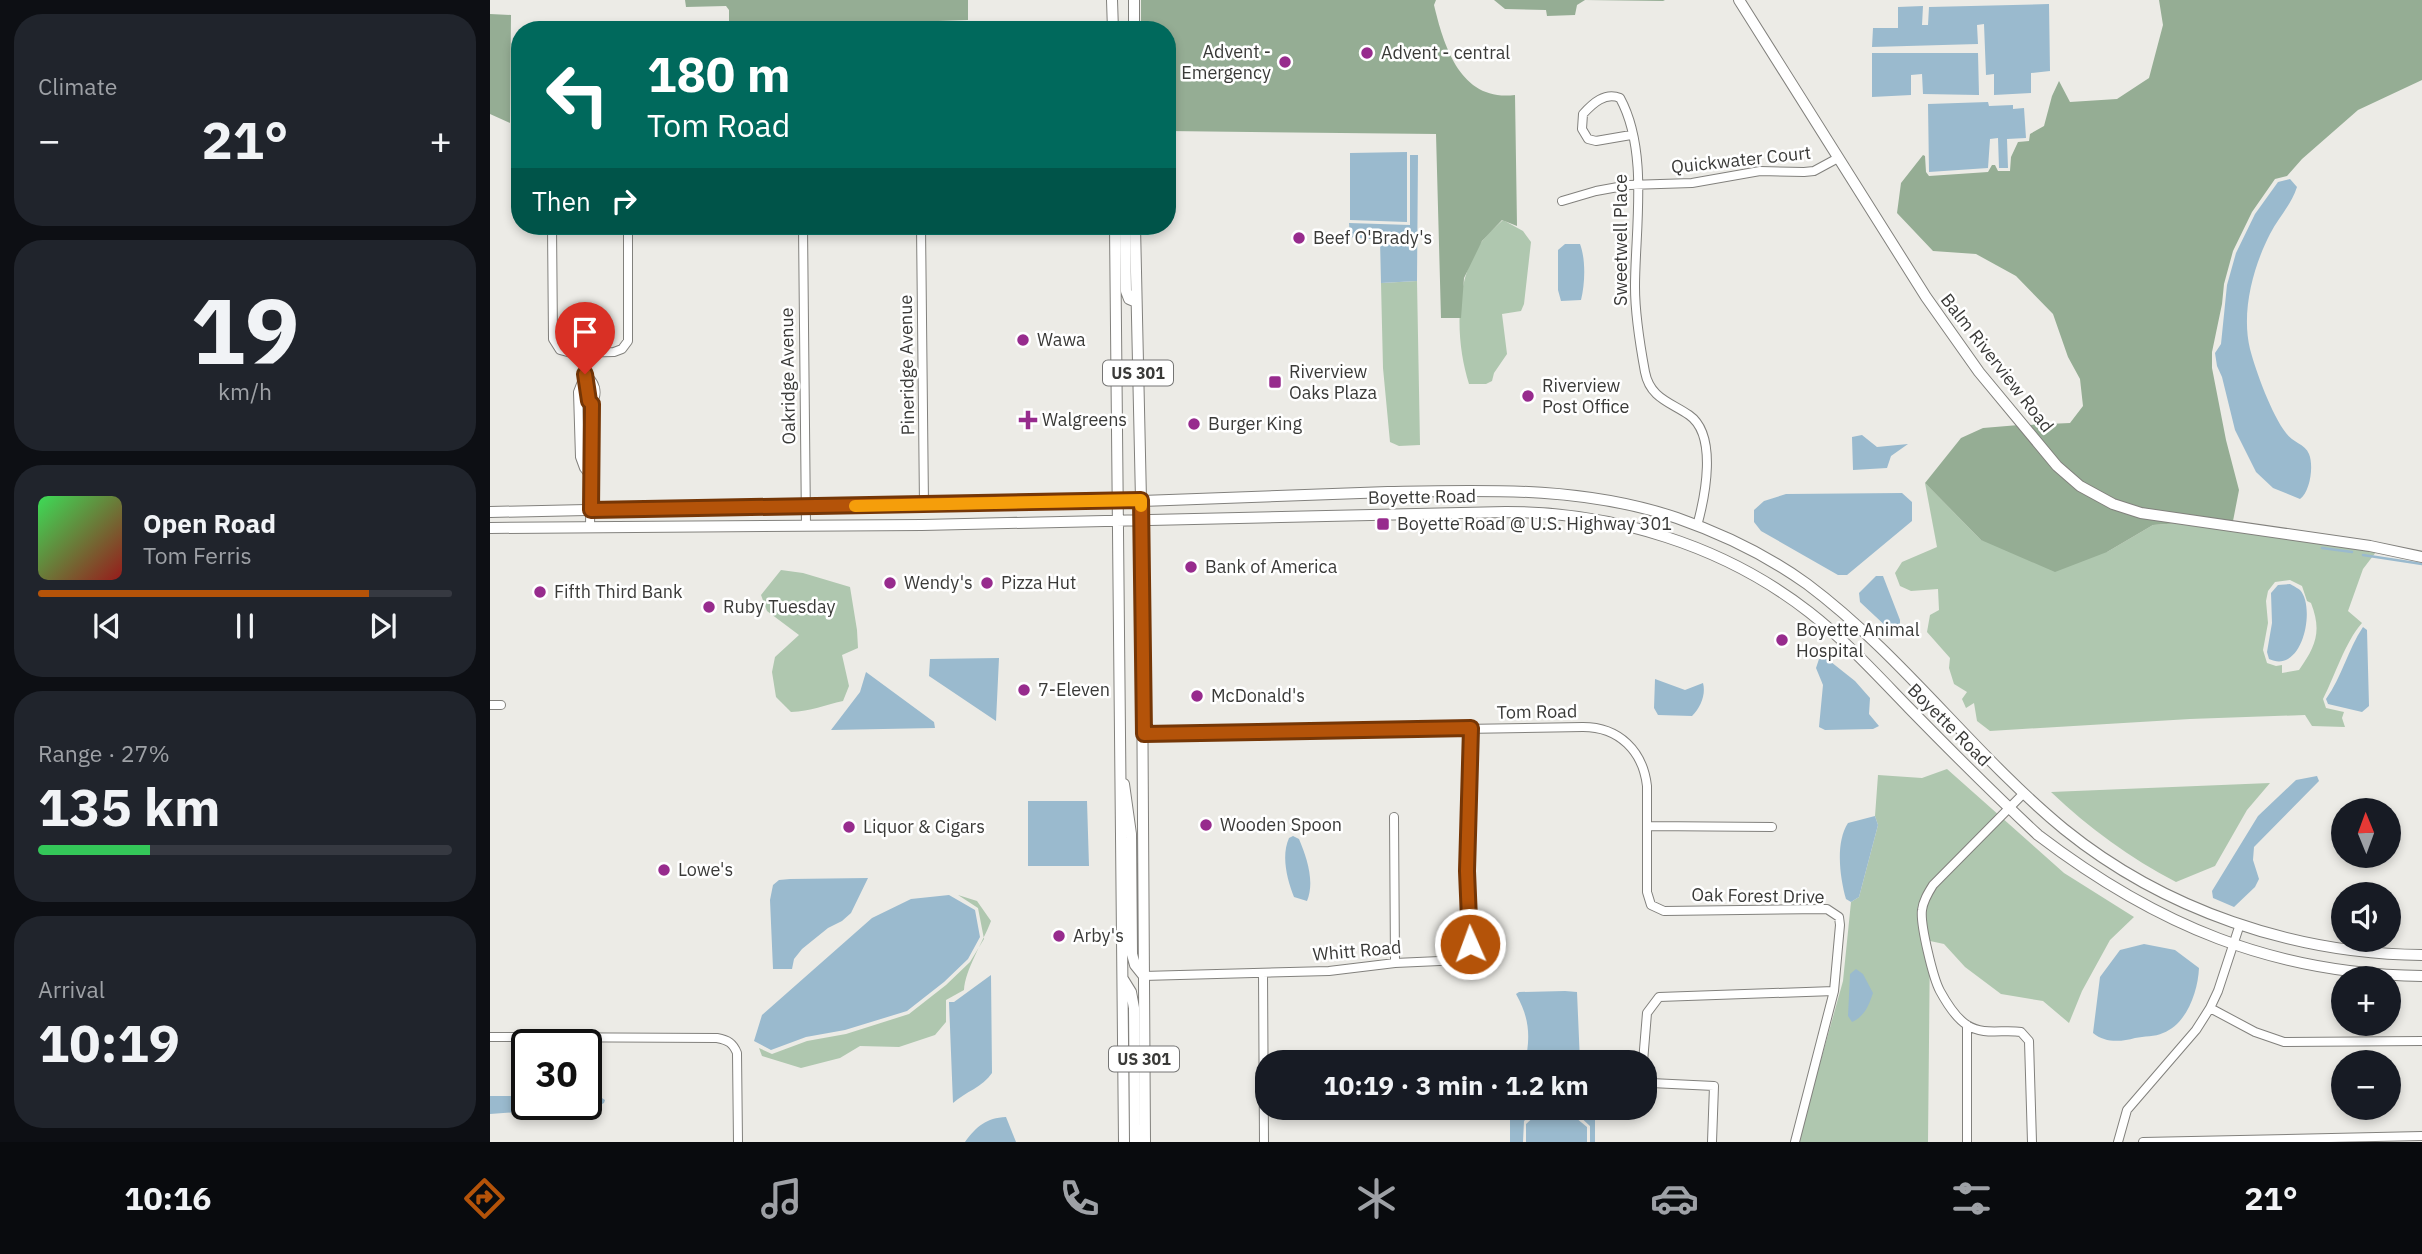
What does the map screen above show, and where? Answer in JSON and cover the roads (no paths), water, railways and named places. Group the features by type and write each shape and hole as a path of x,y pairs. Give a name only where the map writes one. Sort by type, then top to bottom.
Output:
{"main road":[{"path":"1112,0 1112,21"},
{"path":"1134,0 1134,21"},
{"name":"Balm Riverview Road","path":"1739,0 1926,297 1979,372 2057,466 2080,486 2122,507 2141,513 2422,551"},
{"name":"US 301","path":"1115,235 1124,1142"},
{"path":"1125,235 1126,291 1129,299 1136,302"},
{"name":"US 301","path":"1135,235 1144,734 1145,1142"},
{"name":"Boyette Road","path":"490,512 1117,502 1411,492 1534,491 1604,499 1656,511 1697,526 1766,558 1808,585 1885,653 2024,793 2066,830 2133,876 2203,911 2282,937 2362,952 2422,955"},
{"name":"Boyette Road","path":"490,528 806,526 1528,512 1606,521 1670,538 1707,552 1748,572 1788,597 1824,624 2038,835 2110,886 2162,915 2233,944 2271,956 2331,969 2422,976"},
{"name":"Balm Riverview Road","path":"2370,546 2422,557"},
{"path":"1120,774 1127,796 1131,834 1132,954 1135,965 1143,976"},
{"path":"1122,979 1131,992 1134,1008 1135,1142"}],"street":[{"name":"Sweetwell Place","path":"1631,135 1596,141 1588,139 1582,129 1583,114 1606,96 1616,96 1623,104 1631,135 1639,184 1635,291 1646,375 1656,395 1695,420 1705,439 1704,488 1697,526"},
{"name":"Quickwater Court","path":"1562,201 1608,188 1639,184 1692,183 1760,171 1814,171 1838,158"},
{"path":"552,235 553,339 555,345 564,351 584,353 618,351 628,341 628,235"},
{"name":"Oakridge Avenue","path":"803,235 806,526"},
{"name":"Pineridge Avenue","path":"921,235 924,505"},
{"path":"584,353 585,374 578,392 580,457 591,477"},
{"path":"585,374 595,388 596,397 592,404 590,527"},
{"path":"490,705 502,705"},
{"name":"Tom Road","path":"1144,734 1471,728 1603,729 1618,736 1636,751 1643,766 1647,786 1647,827"},
{"name":"Whitt Road","path":"1143,976 1329,971 1395,963 1462,960 1469,957 1467,871 1471,728"},
{"path":"2024,793 1933,886 1922,911 1923,928 1938,989 1951,1009 1966,1025 1984,1032 2021,1032 2029,1041 2032,1142"},
{"path":"1394,817 1395,963"},
{"path":"1647,827 1772,827"},
{"name":"Oak Forest Drive","path":"1647,827 1647,892 1651,905 1664,911 1827,909 1839,917 1834,991 1795,1142"},
{"path":"2118,1142 2127,1110 2196,1030 2210,1008 2240,924"},
{"path":"1263,973 1264,1142"},
{"path":"1644,1050 1647,1013 1659,997 1834,991"},
{"path":"2210,1008 2255,1032 2284,1042 2422,1041"},
{"path":"1966,1025 1967,1142"},
{"path":"490,1037 728,1040 737,1053 738,1142"},
{"path":"1657,1083 1714,1086 1712,1142"},
{"path":"2143,1142 2422,1136"}],"water":[{"path":"2049,4 2050,71 2031,73 2031,93 1994,95 1994,74 1986,75 1984,24 1977,25 1978,44 1872,47 1873,28 1898,28 1898,7 1923,6 1922,25 1928,25 1929,7"},
{"path":"1872,53 1978,53 1979,95 1923,94 1922,74 1911,75 1911,95 1872,97"},
{"path":"1988,102 1989,106 2013,105 2013,109 2024,108 2026,138 2007,139 2008,168 1999,168 1998,138 1990,139 1988,168 1929,172 1928,104"},
{"path":"1407,152 1407,222 1350,220 1350,153"},
{"path":"1410,155 1418,155 1417,281 1381,283 1380,240 1350,237 1349,223 1410,225"},
{"path":"2290,179 2297,187 2258,261 2250,290 2247,320 2250,349 2270,405 2286,433 2309,454 2310,478 2300,499 2273,488 2256,472 2235,430 2215,353 2221,344 2227,285 2236,253 2255,214 2278,182"},
{"path":"1565,244 1580,244 1582,250 1584,272 1581,300 1561,301 1558,290 1558,250"},
{"path":"1862,435 1877,447 1908,444 1891,456 1887,468 1853,470 1852,437"},
{"path":"1902,493 1912,502 1912,521 1847,575 1838,575 1761,531 1754,522 1754,510 1764,501 1786,494"},
{"path":"1876,576 1883,576 1900,620 1900,627 1891,631 1860,602 1859,593"},
{"path":"2290,584 2300,590 2305,599 2307,610 2303,637 2298,649 2290,657 2281,661 2269,659 2267,652 2272,623 2271,593 2278,585"},
{"path":"2363,627 2367,630 2369,706 2362,712 2328,704 2326,699"},
{"path":"999,658 996,721 929,676 930,659"},
{"path":"1826,658 1855,681 1870,698 1869,714 1879,726 1873,729 1825,730 1819,727 1823,685 1816,668 1819,659"},
{"path":"866,672 934,722 935,728 831,730 860,692"},
{"path":"1655,679 1685,690 1703,683 1704,692 1698,709 1692,716 1658,715 1654,708"},
{"path":"2317,776 2319,781 2254,847 2253,860 2259,879 2255,887 2234,907 2213,898 2212,891 2258,816 2296,780"},
{"path":"1028,801 1087,801 1089,866 1028,866"},
{"path":"1875,816 1878,825 1859,897 1851,902 1846,899 1842,881 1841,840 1848,823"},
{"path":"1293,836 1299,839 1309,870 1307,901 1294,897 1287,875 1285,852 1289,838"},
{"path":"868,878 851,913 802,949 794,959 792,969 773,969 770,900 773,885 779,880 790,879"},
{"path":"949,895 975,910 980,937 968,959 907,1011 845,1030 806,1037 771,1050 754,1041 762,1015 872,918 911,899"},
{"path":"2144,944 2175,950 2199,968 2190,1006 2179,1022 2160,1034 2119,1041 2098,1036 2093,1033 2100,977 2120,950"},
{"path":"1856,969 1863,974 1873,993 1863,1013 1852,1022 1848,1016 1850,974"},
{"path":"991,975 992,1073 984,1082 953,1103 949,1002 954,1002"},
{"path":"1577,992 1579,1050 1527,1050 1528,1027 1516,994"},
{"path":"490,1096 511,1096 511,1112 490,1114"},
{"path":"1006,1117 1016,1142 965,1142 982,1124"},
{"path":"1510,1120 1525,1120 1523,1142 1510,1142"},
{"path":"1530,1120 1578,1120 1587,1127 1587,1142 1526,1142 1526,1124"},
{"path":"1584,1120 1595,1120 1595,1142 1590,1142 1590,1126"}],"waterway":[{"path":"2322,548 2352,552"},
{"path":"2363,555 2422,564"}],"place":[{"name":"Advent - central","path":"1367,53"},
{"name":"Advent - Emergency","path":"1285,62"},
{"name":"Beef O'Brady's","path":"1299,238"},
{"name":"Wawa","path":"1023,340"},
{"name":"Riverview Oaks Plaza","path":"1275,382"},
{"name":"Riverview Post Office","path":"1528,396"},
{"name":"Walgreens","path":"1028,420"},
{"name":"Burger King","path":"1194,424"},
{"name":"Boyette Road @ U.S. Highway 301","path":"1383,524"},
{"name":"Bank of America","path":"1191,567"},
{"name":"Wendy's","path":"890,583"},
{"name":"Pizza Hut","path":"987,583"},
{"name":"Fifth Third Bank","path":"540,592"},
{"name":"Ruby Tuesday","path":"709,607"},
{"name":"Boyette Animal Hospital","path":"1782,640"},
{"name":"7-Eleven","path":"1024,690"},
{"name":"McDonald's","path":"1197,696"},
{"name":"Wooden Spoon","path":"1206,825"},
{"name":"Liquor & Cigars","path":"849,827"},
{"name":"Lowe's","path":"664,870"},
{"name":"Arby's","path":"1059,936"}]}
